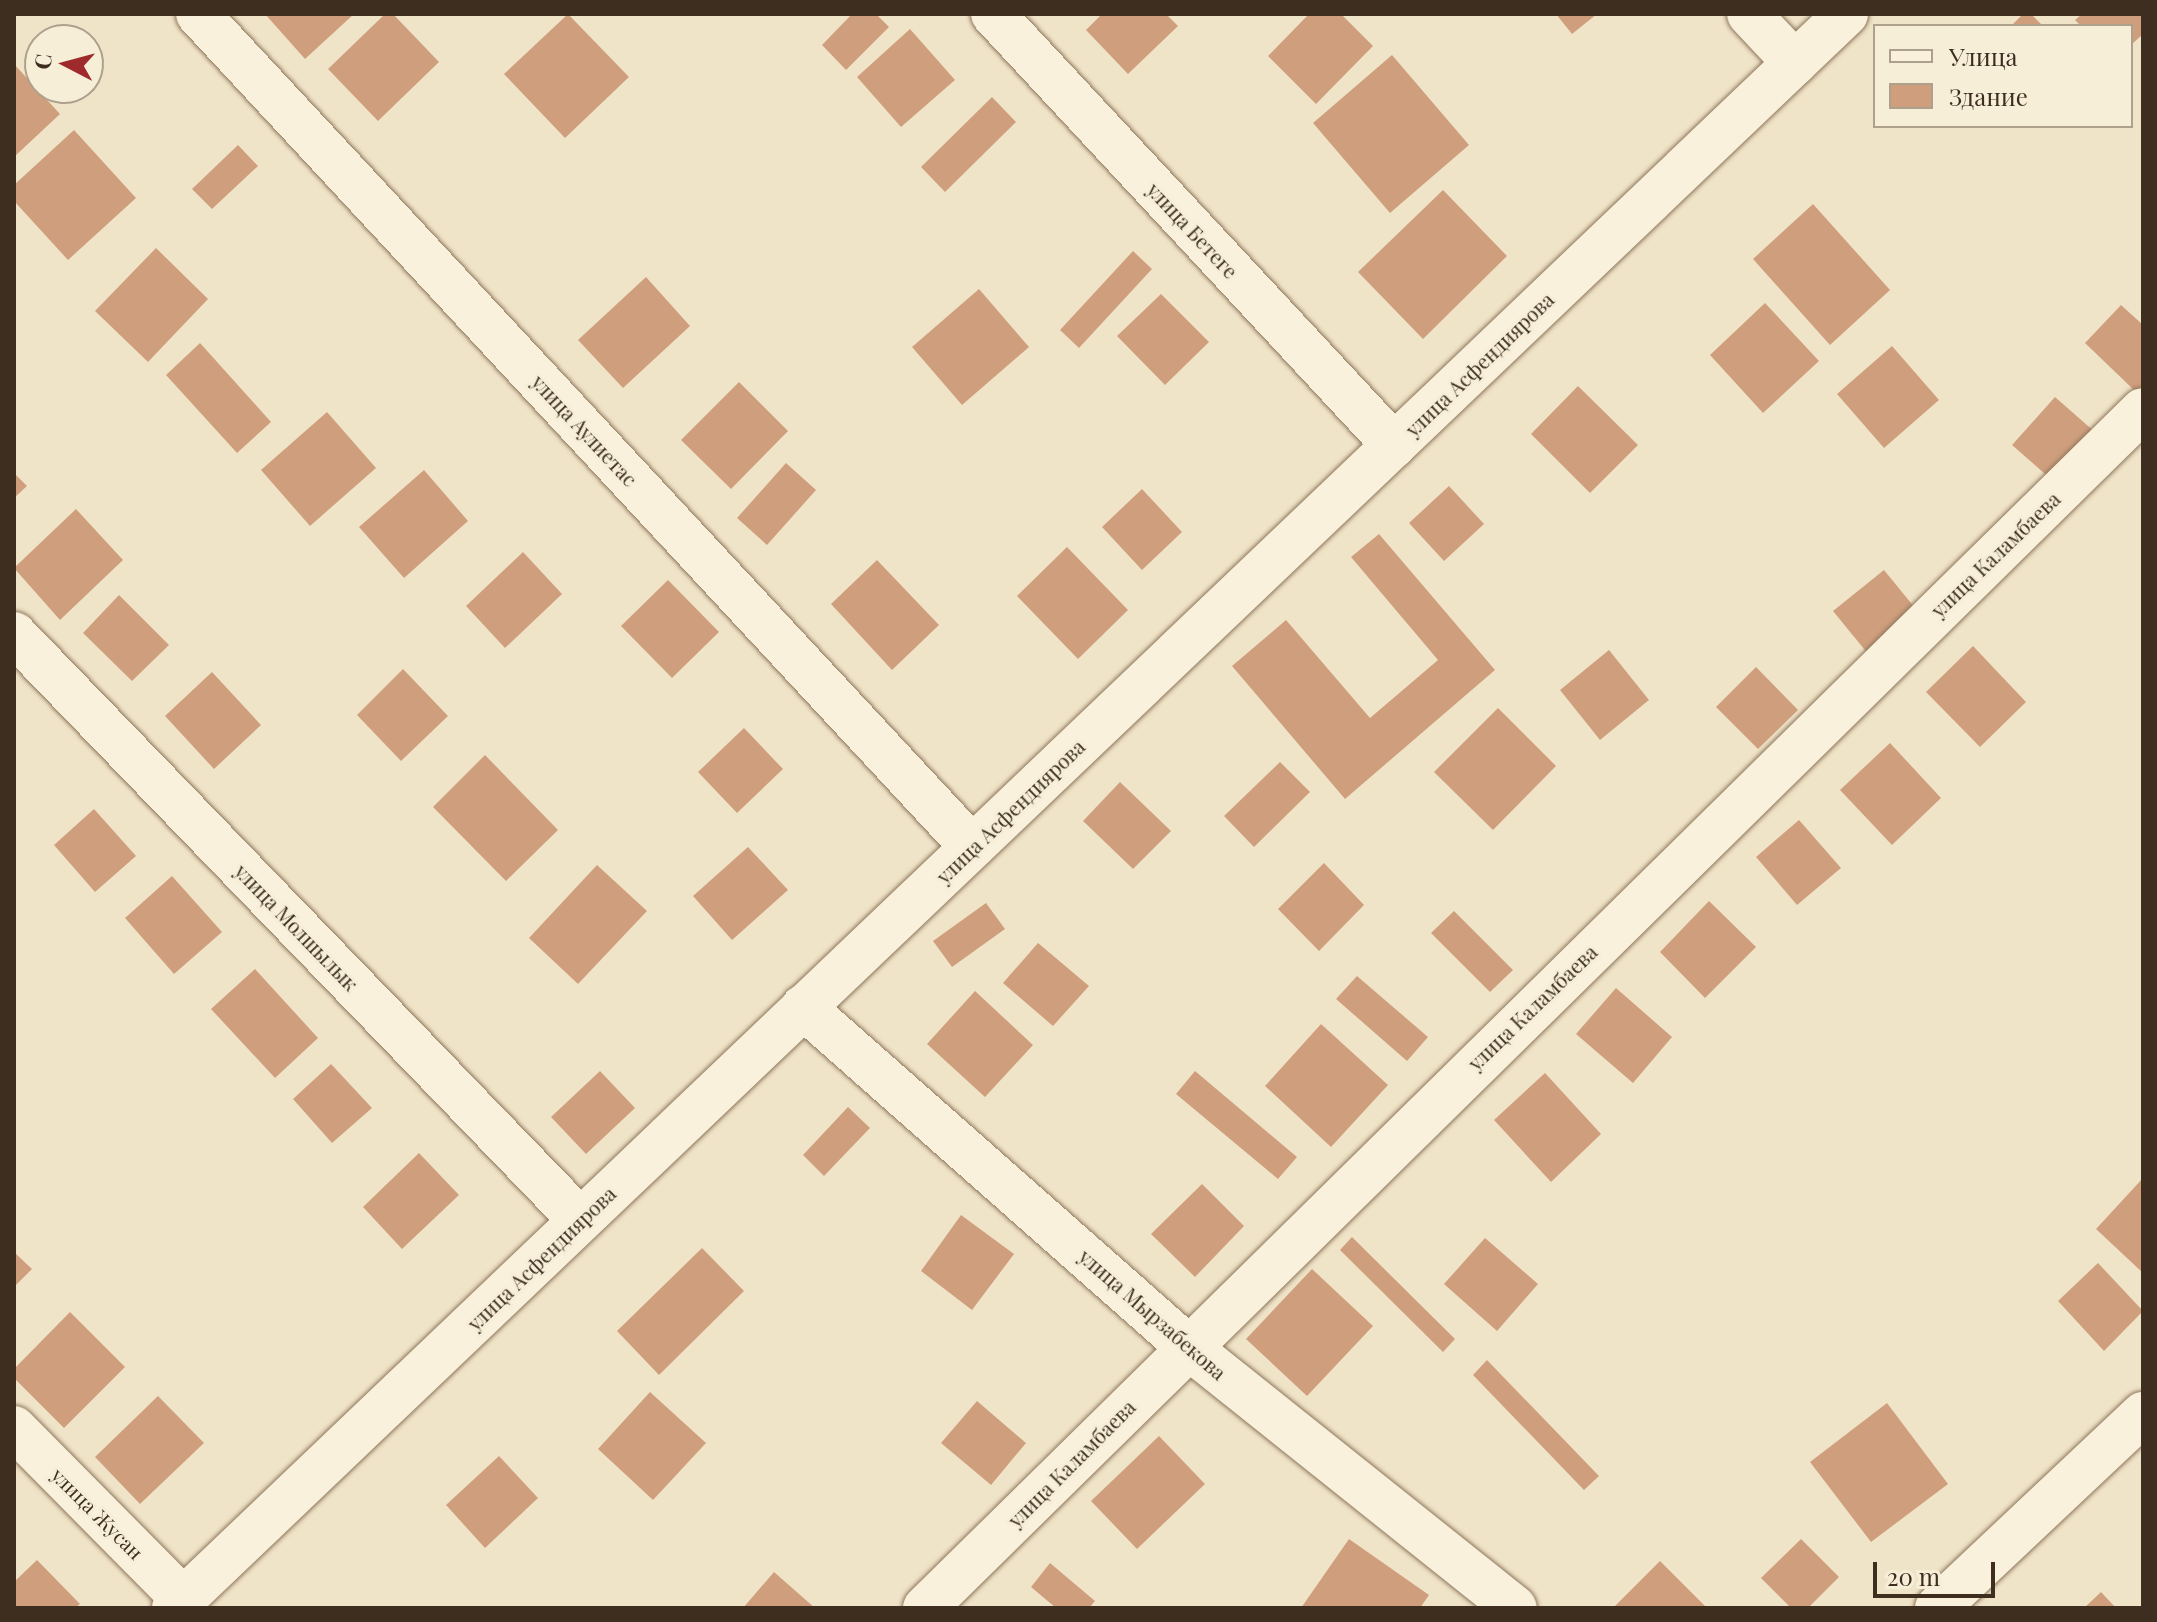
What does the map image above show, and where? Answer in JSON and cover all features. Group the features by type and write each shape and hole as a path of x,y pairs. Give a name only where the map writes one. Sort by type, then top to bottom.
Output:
{"street":[{"name":"улица Аулиетас","path":"198,14 972,847"},
{"name":"улица Бетеге","path":"993,14 1394,445"},
{"path":"1749,14 1795,63"},
{"name":"улица Асфендиярова","path":"178,1603 1846,14"},
{"name":"улица Каламбаева","path":"925,1608 2143,410"},
{"name":"улица Молшылык","path":"14,634 580,1220"},
{"name":"улица Мырзабекова","path":"803,1007 1188,1347 1515,1608"},
{"path":"1937,1608 2143,1414"},
{"name":"улица Жусан","path":"14,1428 178,1603"}],"building":[{"path":"265,14 354,14 305,59"},
{"path":"385,14 393,14 439,62 378,121 328,69"},
{"path":"568,14 629,77 565,138 504,74"},
{"path":"852,14 876,14 889,27 846,70 822,45"},
{"path":"1102,14 1166,14 1178,26 1128,74 1086,30"},
{"path":"1309,14 1341,14 1373,46 1316,104 1268,56"},
{"path":"1556,14 1597,14 1572,34"},
{"path":"2023,14 2031,14 2041,24 2013,24"},
{"path":"2082,14 2143,14 2143,34 2133,43 2133,24 2079,24 2075,20"},
{"path":"910,29 955,80 901,127 857,77"},
{"path":"1392,55 1469,145 1390,213 1313,123"},
{"path":"14,64 24,75 24,104 51,104 60,114 14,157"},
{"path":"992,97 1016,122 945,192 921,167"},
{"path":"74,130 136,198 68,260 14,201 14,185"},
{"path":"238,145 258,166 212,209 192,189"},
{"path":"1443,190 1507,256 1423,339 1358,272"},
{"path":"1813,204 1890,290 1830,345 1753,259"},
{"path":"156,248 208,299 148,362 95,311"},
{"path":"1133,251 1152,269 1079,348 1060,330"},
{"path":"646,277 690,326 623,388 578,340"},
{"path":"979,289 1029,347 962,405 912,347"},
{"path":"1161,294 1209,342 1165,385 1117,336"},
{"path":"1765,303 1819,361 1763,413 1710,355"},
{"path":"2121,305 2143,325 2143,385 2136,392 2085,343"},
{"path":"200,343 271,422 237,453 166,375"},
{"path":"1892,346 1939,400 1884,448 1837,394"},
{"path":"739,382 788,431 731,489 681,440"},
{"path":"1578,386 1638,445 1590,493 1531,434"},
{"path":"2055,397 2096,433 2053,481 2012,445"},
{"path":"327,412 376,468 310,526 261,470"},
{"path":"786,463 816,490 767,545 737,518"},
{"path":"424,470 468,521 404,578 359,527"},
{"path":"14,473 27,486 14,498"},
{"path":"1449,486 1484,524 1444,561 1409,523"},
{"path":"1142,489 1182,532 1142,570 1102,527"},
{"path":"76,509 123,560 60,620 14,568"},
{"path":"1379,534 1495,670 1345,799 1232,666 1286,620 1370,718 1438,660 1351,557"},
{"path":"1067,547 1128,610 1078,659 1017,596"},
{"path":"523,552 562,594 505,648 466,606"},
{"path":"877,560 939,625 892,670 831,604"},
{"path":"1884,570 1924,619 1873,660 1833,611"},
{"path":"668,580 719,632 672,678 621,626"},
{"path":"119,595 169,645 132,681 83,633"},
{"path":"1973,646 2026,702 1980,747 1926,692"},
{"path":"1609,650 1649,700 1600,740 1560,690"},
{"path":"1756,667 1798,710 1758,749 1716,707"},
{"path":"403,669 448,716 401,761 357,715"},
{"path":"212,672 261,725 214,769 165,716"},
{"path":"1498,708 1556,766 1493,830 1434,772"},
{"path":"744,728 783,769 737,813 698,772"},
{"path":"1890,743 1941,798 1892,845 1840,790"},
{"path":"485,755 558,830 506,881 433,807"},
{"path":"1280,762 1310,792 1254,847 1224,816"},
{"path":"1120,782 1171,831 1133,869 1083,821"},
{"path":"94,809 136,856 95,892 54,845"},
{"path":"1799,820 1841,868 1797,905 1756,857"},
{"path":"748,847 788,890 732,940 693,896"},
{"path":"1324,863 1364,905 1319,951 1278,909"},
{"path":"597,865 647,911 578,984 529,938"},
{"path":"172,876 222,932 174,974 125,918"},
{"path":"1709,901 1756,947 1705,998 1660,952"},
{"path":"986,903 1005,929 952,967 933,941"},
{"path":"1454,911 1513,970 1490,992 1431,933"},
{"path":"1038,943 1089,986 1053,1026 1003,983"},
{"path":"255,969 318,1038 275,1078 211,1009"},
{"path":"1357,976 1428,1037 1407,1061 1336,999"},
{"path":"1616,988 1672,1037 1633,1083 1576,1034"},
{"path":"975,991 1033,1045 985,1097 927,1044"},
{"path":"1321,1024 1388,1085 1331,1147 1265,1086"},
{"path":"331,1064 372,1108 332,1143 293,1099"},
{"path":"600,1071 635,1108 586,1154 551,1117"},
{"path":"1195,1071 1297,1157 1278,1179 1176,1094"},
{"path":"1545,1073 1601,1134 1551,1182 1494,1120"},
{"path":"848,1107 870,1128 824,1176 803,1155"},
{"path":"419,1153 459,1195 402,1249 363,1207"},
{"path":"2143,1178 2143,1273 2096,1229"},
{"path":"1202,1184 1244,1226 1195,1277 1151,1234"},
{"path":"961,1215 1014,1254 972,1310 921,1271"},
{"path":"1352,1237 1455,1339 1443,1352 1340,1250"},
{"path":"1485,1238 1538,1284 1497,1331 1444,1284"},
{"path":"702,1248 744,1291 659,1375 617,1331"},
{"path":"14,1252 32,1269 14,1287"},
{"path":"2098,1263 2143,1311 2104,1351 2058,1301"},
{"path":"1312,1269 1373,1326 1307,1396 1246,1339"},
{"path":"70,1312 125,1367 64,1428 14,1378 14,1369"},
{"path":"1487,1360 1599,1476 1584,1490 1473,1375"},
{"path":"650,1392 706,1443 653,1500 598,1449"},
{"path":"158,1396 204,1443 140,1504 95,1457"},
{"path":"977,1401 1026,1443 991,1485 941,1443"},
{"path":"1887,1403 1948,1484 1871,1542 1810,1462"},
{"path":"1159,1436 1205,1484 1137,1549 1091,1501"},
{"path":"499,1456 538,1498 485,1548 446,1505"},
{"path":"1349,1539 1429,1595 1420,1608 1301,1608"},
{"path":"1801,1539 1839,1577 1808,1608 1791,1608 1761,1578"},
{"path":"37,1560 80,1604 75,1608 14,1608 14,1582"},
{"path":"1660,1561 1707,1608 1613,1608"},
{"path":"1050,1563 1095,1601 1089,1608 1056,1608 1031,1587"},
{"path":"774,1572 815,1608 743,1608"},
{"path":"2101,1592 2116,1608 2084,1608"}]}
